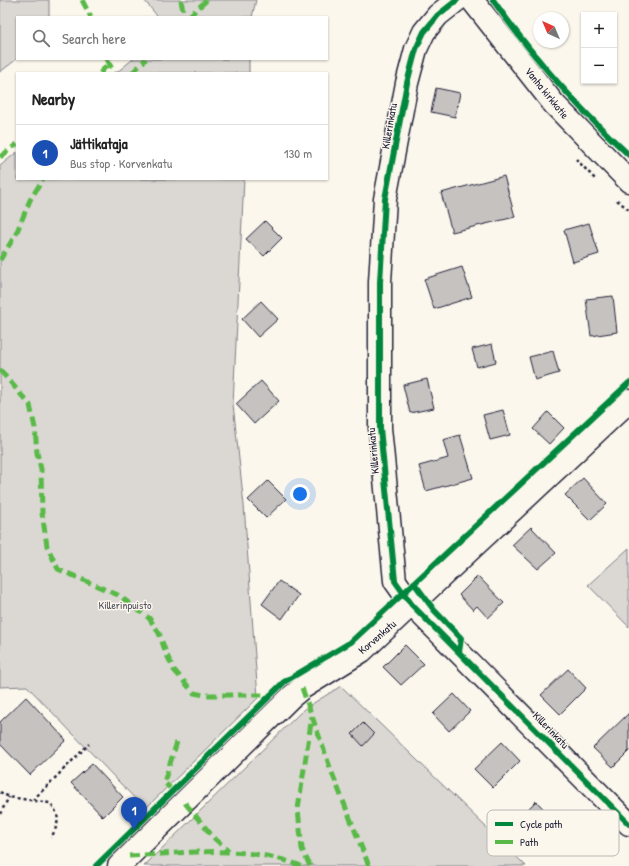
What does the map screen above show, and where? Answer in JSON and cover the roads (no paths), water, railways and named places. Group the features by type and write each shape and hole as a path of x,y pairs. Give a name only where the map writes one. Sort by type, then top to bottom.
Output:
{"street":[{"name":"Killerinkatu","path":"457,0 438,15 424,32 416,49 406,85 385,199 380,282 380,428 395,581 412,605 615,810"},
{"name":"Vanha kirkkotie","path":"472,0 554,104 629,181"},
{"name":"Korvenkatu","path":"119,866 291,697 302,688 362,651 629,401"},
{"name":"Killerinkatu","path":"619,814 629,824"}],"place":[{"name":"Jättikataja","path":"134,830"}],"park label":[{"name":"Killerinpuisto","path":"125,605"}]}
